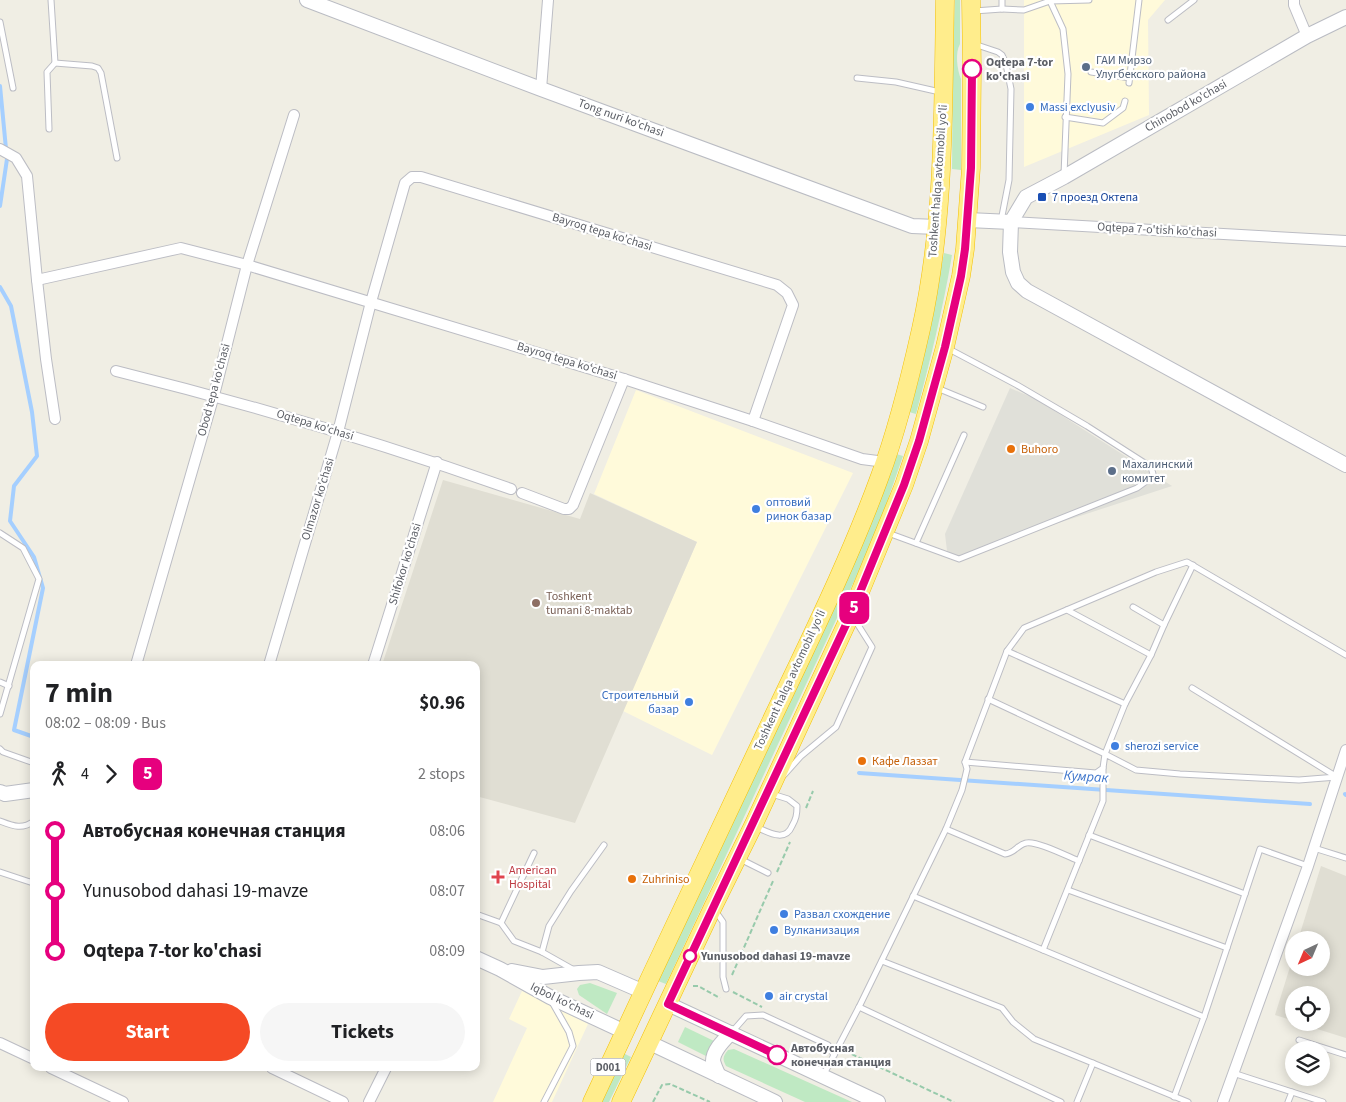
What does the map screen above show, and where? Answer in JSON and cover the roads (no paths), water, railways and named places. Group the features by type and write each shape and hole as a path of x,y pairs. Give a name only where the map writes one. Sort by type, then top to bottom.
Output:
{"highway":[{"name":"Toshkent halqa avtomobil yo'li","path":"592,1102 826,604 864,520 895,433 921,330 931,278 941,172 945,0"},
{"name":"D001","path":"621,1102 753,826 851,614 904,485 919,441 945,347 961,276 968,220 971,142 971,6"},
{"path":"937,226 968,220"},
{"path":"644,992 668,1004"},
{"path":"625,1032 650,1043"}],"street":[{"name":"Tong nuri ko'chasi","path":"307,0 912,226 937,226"},
{"path":"541,89 548,0"},
{"path":"1292,2 1307,36"},
{"name":"Chinobod ko'chasi","path":"1006,222 1026,197 1064,177 1307,36 1346,17"},
{"name":"Obod tepa ko'chasi","path":"137,661 214,395 247,265 294,115"},
{"path":"0,149 16,158 27,176 46,359 55,419"},
{"name":"Bayroq tepa ko'chasi","path":"371,302 405,183 412,176 421,177 777,286 787,293 793,305 753,421"},
{"name":"Oqtepa 7-o'tish ko'chasi","path":"968,220 1346,241"},
{"path":"1006,222 1013,272 1018,283 1027,291 1346,465"},
{"name":"Bayroq tepa koʻchasi","path":"37,280 181,248 247,265 624,379 862,459 885,462"},
{"name":"Olmazor ko'chasi","path":"270,661 338,432 371,302"},
{"name":"Oqtepa ko'chasi","path":"116,371 214,395 338,432 437,462 511,489"},
{"path":"522,493 564,509 569,509 574,505 624,379"},
{"name":"Shifokor ko'chasi","path":"374,661 437,462"},
{"path":"1223,1102 1308,866 1346,750"},
{"path":"0,792 5,794 30,791"},
{"name":"Iqbol ko'chasi","path":"480,960 550,997 625,1032"},
{"name":"Iqbol ko'chasi","path":"500,969 543,978 598,972 644,992"},
{"path":"668,1004 878,1102"},
{"path":"719,1076 713,1061 722,1041 731,1034"},
{"path":"0,1043 30,1058"},
{"path":"650,1043 775,1102"},
{"path":"57,1071 123,1102"},
{"path":"278,1071 343,1102"},
{"path":"369,1102 384,1071"}],"lane":[{"path":"49,128 47,72 56,63 51,0"},
{"path":"1002,0 1002,8"},
{"path":"971,6 1024,10 1037,2 1090,0"},
{"path":"1091,72 1130,80 1139,0"},
{"path":"1168,20 1194,0"},
{"path":"1050,1 1063,29 1068,74 1064,177"},
{"path":"0,22 13,88"},
{"path":"972,43 998,52 1002,55 1006,64 1010,90 1009,180 1006,222"},
{"path":"56,63 92,66 98,68 101,72 118,158"},
{"path":"857,78 896,82 943,93"},
{"path":"1066,117 1103,123 1123,108 1125,101"},
{"path":"885,532 960,559 1137,488 1153,474 1152,467 1087,426 1017,385 945,347"},
{"path":"934,386 983,407"},
{"path":"916,543 964,435"},
{"path":"0,534 23,548 39,579 0,714"},
{"path":"822,1077 882,961 946,829 962,790 967,769 965,762 988,699 1007,651 1024,628 1156,572 1187,562 1346,655"},
{"path":"1043,950 1103,801 1102,768 1105,754 1125,704 1193,565"},
{"path":"1133,607 1164,625"},
{"path":"1067,610 1150,655"},
{"path":"753,826 776,835 785,835 790,832 797,816 797,806 788,799 768,792 802,756 836,726 840,718 872,647 851,614"},
{"path":"1007,651 1125,704"},
{"path":"0,682 9,686"},
{"path":"1192,688 1337,777"},
{"path":"988,699 1136,770 1299,780 1337,777"},
{"path":"0,749 30,761"},
{"path":"965,762 1096,773 1102,768"},
{"path":"0,821 16,828 30,824"},
{"path":"946,829 1006,854 1012,854 1027,842 1037,844 1079,861"},
{"path":"1089,835 1245,894"},
{"path":"542,952 549,926 604,845"},
{"path":"1314,848 1346,858"},
{"path":"1174,1097 1204,1017 1260,849 1308,866"},
{"path":"501,923 534,853"},
{"path":"737,858 768,873"},
{"path":"0,872 30,882"},
{"path":"1068,890 1227,948"},
{"path":"913,896 1204,1017"},
{"path":"713,907 723,922 726,989"},
{"path":"480,915 501,923 514,940 542,952 579,973"},
{"path":"882,961 1002,1008 1013,1022 1034,1039 1188,1102"},
{"path":"544,1102 573,1046 569,1032 550,997"},
{"path":"859,1007 1061,1102"},
{"path":"731,1034 746,1016 763,1014 828,1045 834,1055"},
{"path":"1299,1040 1346,1055"},
{"path":"1077,1102 1093,1063"},
{"path":"1233,1073 1323,1102"},
{"path":"1288,1102 1292,1092"}],"waterway":[{"path":"0,86 6,149"},
{"path":"0,206 7,159"},
{"path":"0,287 11,306 32,412 37,456 14,486 10,521 34,557 43,588 14,730 30,736"},
{"name":"Кумрак","path":"859,773 1310,804"}],"place":[{"name":"ГАИ Мирзо Улугбекского района","path":"1086,67"},
{"name":"Oqtepa 7-tor ko'chasi","path":"972,69"},
{"name":"Massi exclyusiv","path":"1030,107"},
{"name":"7 проезд Октепа","path":"1042,197"},
{"name":"Buhoro","path":"1011,449"},
{"name":"Махалинский комитет","path":"1112,471"},
{"name":"оптовий ринок базар","path":"756,509"},
{"name":"Toshkent tumani 8-maktab","path":"536,603"},
{"name":"Строительный базар","path":"689,702"},
{"name":"sherozi service","path":"1115,746"},
{"name":"Кафе Лаззат","path":"862,761"},
{"name":"American Hospital","path":"498,877"},
{"name":"Zuhriniso","path":"632,879"},
{"name":"Развал схождение","path":"784,914"},
{"name":"Вулканизация","path":"774,930"},
{"name":"Yunusobod dahasi 19-mavze","path":"690,956"},
{"name":"air crystal","path":"769,996"},
{"name":"Автобусная конечная станция","path":"777,1055"}]}
